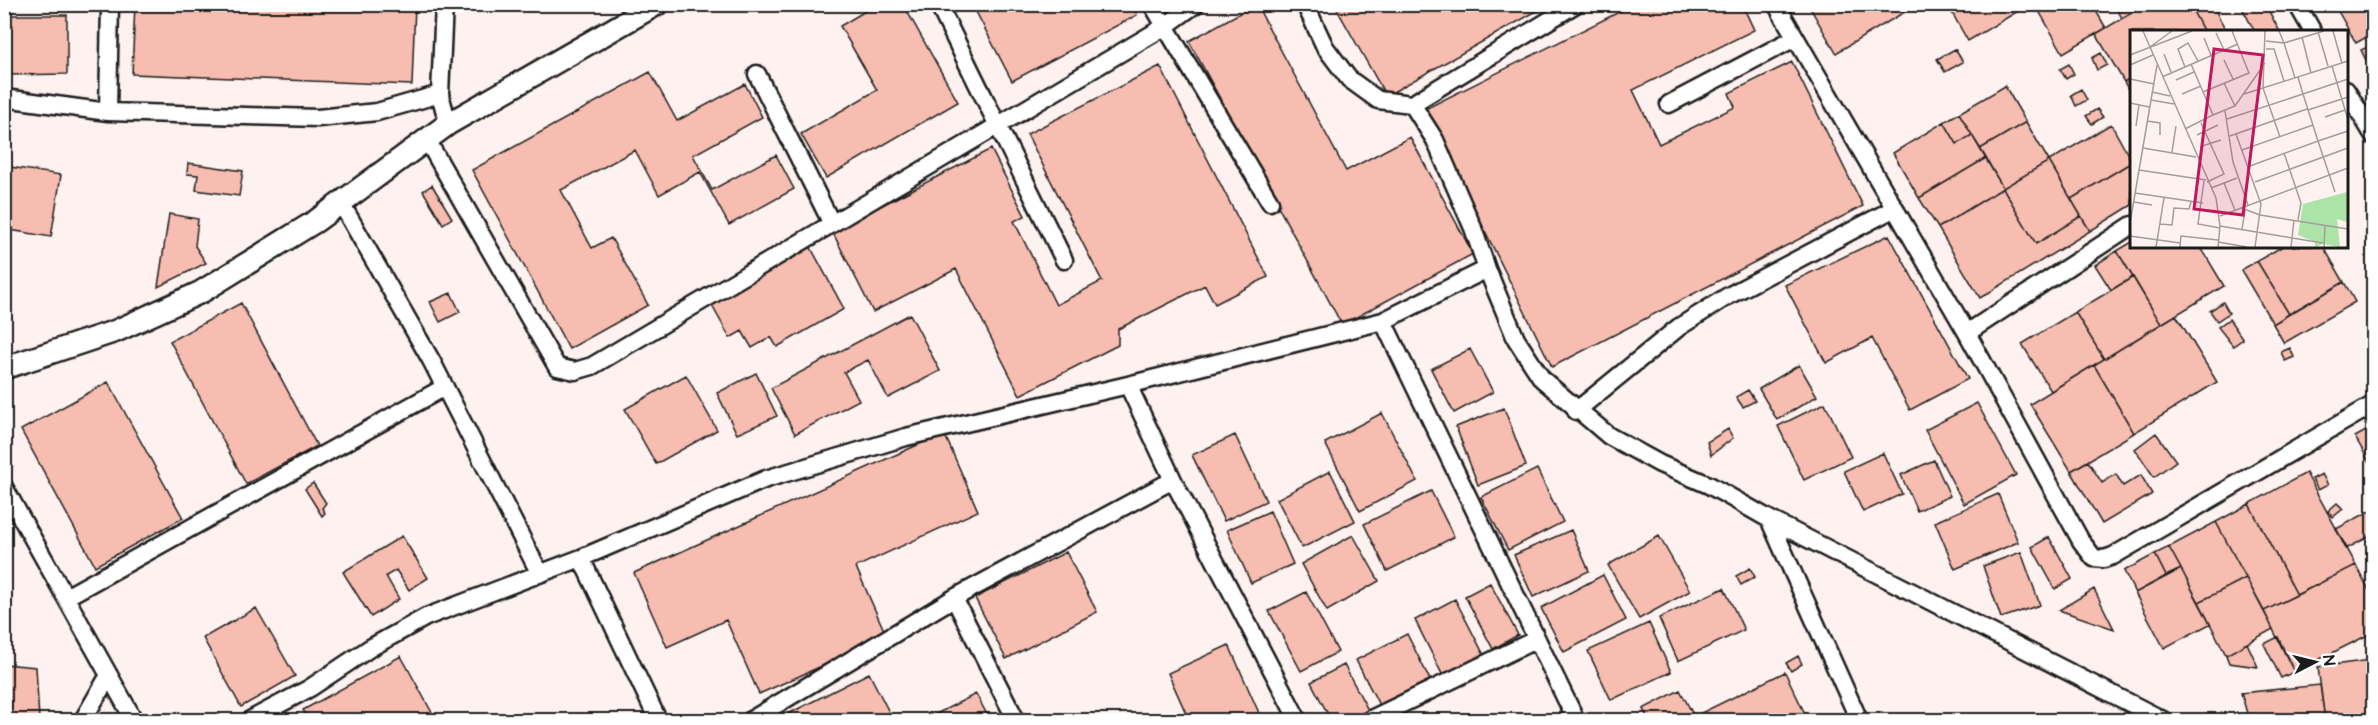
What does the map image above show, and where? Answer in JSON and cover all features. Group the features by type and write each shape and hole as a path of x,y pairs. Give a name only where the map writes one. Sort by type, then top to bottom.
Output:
{"street":[{"path":"108,112 110,4"},
{"path":"444,4 440,94 448,124"},
{"path":"4,368 116,331 201,292 315,221 448,124 657,4"},
{"path":"938,4 996,126 1064,260"},
{"path":"1152,4 1270,201"},
{"path":"426,140 557,367 575,371 592,366 1164,27 1196,4"},
{"path":"1305,4 1325,47 1349,79 1378,100 1412,104 1576,4"},
{"path":"1776,4 1967,333 2081,541 2094,558 2104,559 2112,556 2373,404"},
{"path":"2297,4 2312,30"},
{"path":"1669,104 1795,38"},
{"path":"757,74 832,224"},
{"path":"2348,93 2373,136"},
{"path":"4,98 108,112 318,118 377,112 440,94"},
{"path":"1412,104 1435,140 1473,228 1516,339 1542,379 1576,411 1609,436 1660,464 1709,485 1769,519 2163,720"},
{"path":"341,203 445,387 539,572"},
{"path":"1576,411 1679,327 1728,296 1895,208"},
{"path":"1967,333 2130,226"},
{"path":"250,720 310,688 370,648 426,617 539,572 581,558 766,479 906,438 1383,321 1487,269"},
{"path":"1383,321 1576,720"},
{"path":"1128,385 1173,480 1298,720"},
{"path":"66,597 445,387"},
{"path":"751,720 954,598 1173,480"},
{"path":"4,487 134,720"},
{"path":"1769,519 1858,720"},
{"path":"581,558 658,720"},
{"path":"954,598 1016,720"},
{"path":"1368,720 1537,639"},
{"path":"83,720 109,675"}],"building":[{"path":"4,4 52,4 52,6 4,8"},
{"path":"135,4 415,4 412,85 132,74"},
{"path":"877,4 903,4 958,102 826,178 801,134 877,90 840,26"},
{"path":"972,4 1132,4 1137,15 1012,81"},
{"path":"1256,4 1346,171 1410,137 1473,254 1342,325 1189,41"},
{"path":"1334,4 1549,4 1386,96"},
{"path":"1635,4 1742,4 1754,30 1633,90 1659,144 1735,107 1729,93 1792,62 1863,206 1552,367 1425,109"},
{"path":"1808,4 1918,4 1836,53"},
{"path":"1947,4 2030,4 1968,41"},
{"path":"2035,4 2092,4 2106,28 2063,53"},
{"path":"2114,4 2146,4 2122,18"},
{"path":"2146,4 2189,4 2203,30 2130,30 2130,78 2124,82 2096,34"},
{"path":"2189,4 2224,4 2215,10 2226,30 2203,30"},
{"path":"2240,4 2265,4 2279,30 2254,30"},
{"path":"2334,4 2374,4 2374,33 2356,43"},
{"path":"4,15 67,15 67,74 4,75"},
{"path":"2374,44 2374,59 2367,62 2361,50"},
{"path":"1955,49 1963,62 1945,72 1937,59"},
{"path":"2101,53 2107,65 2097,70 2092,58"},
{"path":"2069,64 2074,74 2066,79 2060,69"},
{"path":"1160,66 1268,277 1215,304 1205,285 1118,329 1118,345 1020,395 956,269 873,312 832,231 991,149 1025,216 1014,221 1056,305 1102,281 1027,134"},
{"path":"650,72 677,121 745,84 762,117 693,155 712,190 776,155 794,189 729,225 700,172 659,195 635,150 561,190 592,248 611,238 648,305 569,349 472,170"},
{"path":"2130,78 2130,92 2124,82"},
{"path":"2005,86 2026,122 1980,149 1959,113"},
{"path":"2081,89 2087,100 2076,106 2071,95"},
{"path":"2097,109 2103,117 2092,124 2086,116"},
{"path":"1959,113 1972,135 1957,144 1944,122"},
{"path":"1944,122 1957,144 1972,135 1986,158 1919,198 1893,153"},
{"path":"2026,122 2049,161 2003,188 1980,149"},
{"path":"2111,124 2130,158 2130,163 2071,199 2049,161"},
{"path":"1986,158 2003,188 1938,228 1919,198"},
{"path":"2049,161 2081,216 2036,244 2003,188"},
{"path":"188,163 243,171 239,196 196,190 198,175 187,174"},
{"path":"2130,163 2130,206 2090,231 2071,199"},
{"path":"4,166 61,175 51,237 4,229"},
{"path":"432,185 452,218 443,224 423,191"},
{"path":"2003,188 2036,244 2081,216 2090,231 1980,298 1938,228"},
{"path":"169,214 198,219 195,246 206,263 158,287"},
{"path":"1889,235 1968,379 1910,410 1872,338 1826,363 1785,285"},
{"path":"2130,243 2130,248 2201,248 2224,286 2161,324 2117,251"},
{"path":"810,246 844,309 777,347 771,337 752,348 742,331 730,338 710,302"},
{"path":"2280,248 2324,248 2344,282 2289,314 2257,261"},
{"path":"2117,251 2133,277 2111,290 2095,265"},
{"path":"2257,261 2289,314 2273,324 2241,270"},
{"path":"2133,277 2161,324 2104,359 2075,312"},
{"path":"2344,282 2355,302 2284,343 2273,324"},
{"path":"451,293 460,312 440,322 430,302"},
{"path":"2223,302 2229,313 2217,321 2210,311"},
{"path":"241,303 317,446 246,484 170,341"},
{"path":"2075,312 2104,359 2051,391 2022,344"},
{"path":"910,314 940,371 888,398 868,360 844,372 859,400 795,434 771,388"},
{"path":"2176,315 2217,382 2134,433 2094,365"},
{"path":"2229,319 2243,339 2233,346 2218,327"},
{"path":"2290,348 2294,357 2285,361 2281,352"},
{"path":"1470,349 1493,392 1454,413 1431,369"},
{"path":"1799,365 1817,396 1777,420 1759,389"},
{"path":"2094,365 2134,433 2071,471 2030,404"},
{"path":"756,373 777,416 737,434 717,393"},
{"path":"686,375 717,430 656,464 625,409"},
{"path":"108,382 183,518 95,566 21,430"},
{"path":"1748,390 1755,401 1743,407 1736,397"},
{"path":"1825,403 1851,457 1804,480 1778,426"},
{"path":"1977,403 2016,475 1964,504 1925,430"},
{"path":"1504,408 1526,466 1478,485 1456,427"},
{"path":"1382,413 1417,481 1360,511 1325,443"},
{"path":"2374,427 2374,470 2355,437"},
{"path":"1728,429 1733,438 1711,455 1707,442"},
{"path":"944,433 978,511 856,567 887,637 759,694 726,620 667,647 634,573"},
{"path":"2156,433 2176,461 2154,477 2135,449"},
{"path":"1235,435 1266,501 1224,521 1192,455"},
{"path":"1883,453 1902,494 1863,512 1844,471"},
{"path":"1934,460 1950,496 1917,511 1901,475"},
{"path":"2088,461 2102,483 2116,474 2123,486 2141,475 2152,494 2102,524 2071,471"},
{"path":"1537,469 1563,522 1508,550 1481,497"},
{"path":"1330,471 1355,521 1302,548 1277,499"},
{"path":"2306,473 2356,565 2297,595 2249,504"},
{"path":"2322,474 2328,485 2318,490 2312,479"},
{"path":"313,483 326,503 322,508 325,513 322,516 305,489"},
{"path":"1431,491 1454,537 1387,571 1364,524"},
{"path":"1998,494 2018,542 1955,569 1935,522"},
{"path":"2337,503 2343,509 2333,517 2328,511"},
{"path":"2249,504 2297,595 2264,611 2216,522"},
{"path":"2374,509 2374,534 2346,549 2336,529"},
{"path":"1270,511 1293,564 1251,583 1227,530"},
{"path":"2216,522 2246,578 2199,602 2169,547"},
{"path":"1571,530 1589,571 1533,597 1514,555"},
{"path":"1353,535 1379,581 1327,611 1301,564"},
{"path":"402,536 428,578 409,590 396,570 386,576 399,599 371,617 343,572"},
{"path":"1659,536 1690,591 1639,619 1608,565"},
{"path":"2049,537 2072,579 2055,589 2032,547"},
{"path":"2169,547 2181,569 2166,576 2155,554"},
{"path":"1066,552 1097,612 1006,659 975,598"},
{"path":"2021,552 2040,605 2001,618 1983,566"},
{"path":"2155,554 2166,576 2135,593 2124,571"},
{"path":"2356,565 2374,600 2374,632 2294,672 2264,611"},
{"path":"1750,568 1755,577 1741,585 1736,576"},
{"path":"2181,569 2210,624 2164,648 2135,593"},
{"path":"1603,575 1626,620 1564,652 1541,608"},
{"path":"2246,578 2273,629 2226,655 2199,602"},
{"path":"1490,583 1518,635 1493,649 1465,596"},
{"path":"1724,588 1744,630 1678,661 1659,618"},
{"path":"2094,589 2114,629 2059,610"},
{"path":"1306,592 1338,652 1301,671 1269,611"},
{"path":"1455,599 1486,659 1445,680 1415,620"},
{"path":"256,608 295,676 241,707 203,638"},
{"path":"1649,623 1671,672 1611,700 1588,651"},
{"path":"1407,634 1430,680 1379,705 1356,660"},
{"path":"2278,637 2294,672 2281,678 2264,644"},
{"path":"2247,643 2258,667 2229,663 2226,655"},
{"path":"1229,645 1259,713 1242,720 1189,720 1168,673"},
{"path":"401,656 436,720 309,720 303,710"},
{"path":"1798,656 1802,664 1791,671 1786,663"},
{"path":"2371,660 2374,683 2374,720 2325,720 2318,667"},
{"path":"4,664 36,667 39,720 4,720"},
{"path":"1344,665 1369,712 1353,720 1331,720 1311,682"},
{"path":"1785,672 1808,720 1703,720 1699,714"},
{"path":"869,673 893,720 776,720"},
{"path":"2320,685 2325,720 2249,720 2241,693"},
{"path":"1680,690 1696,720 1649,720 1643,709"},
{"path":"976,694 990,720 924,720"}]}
